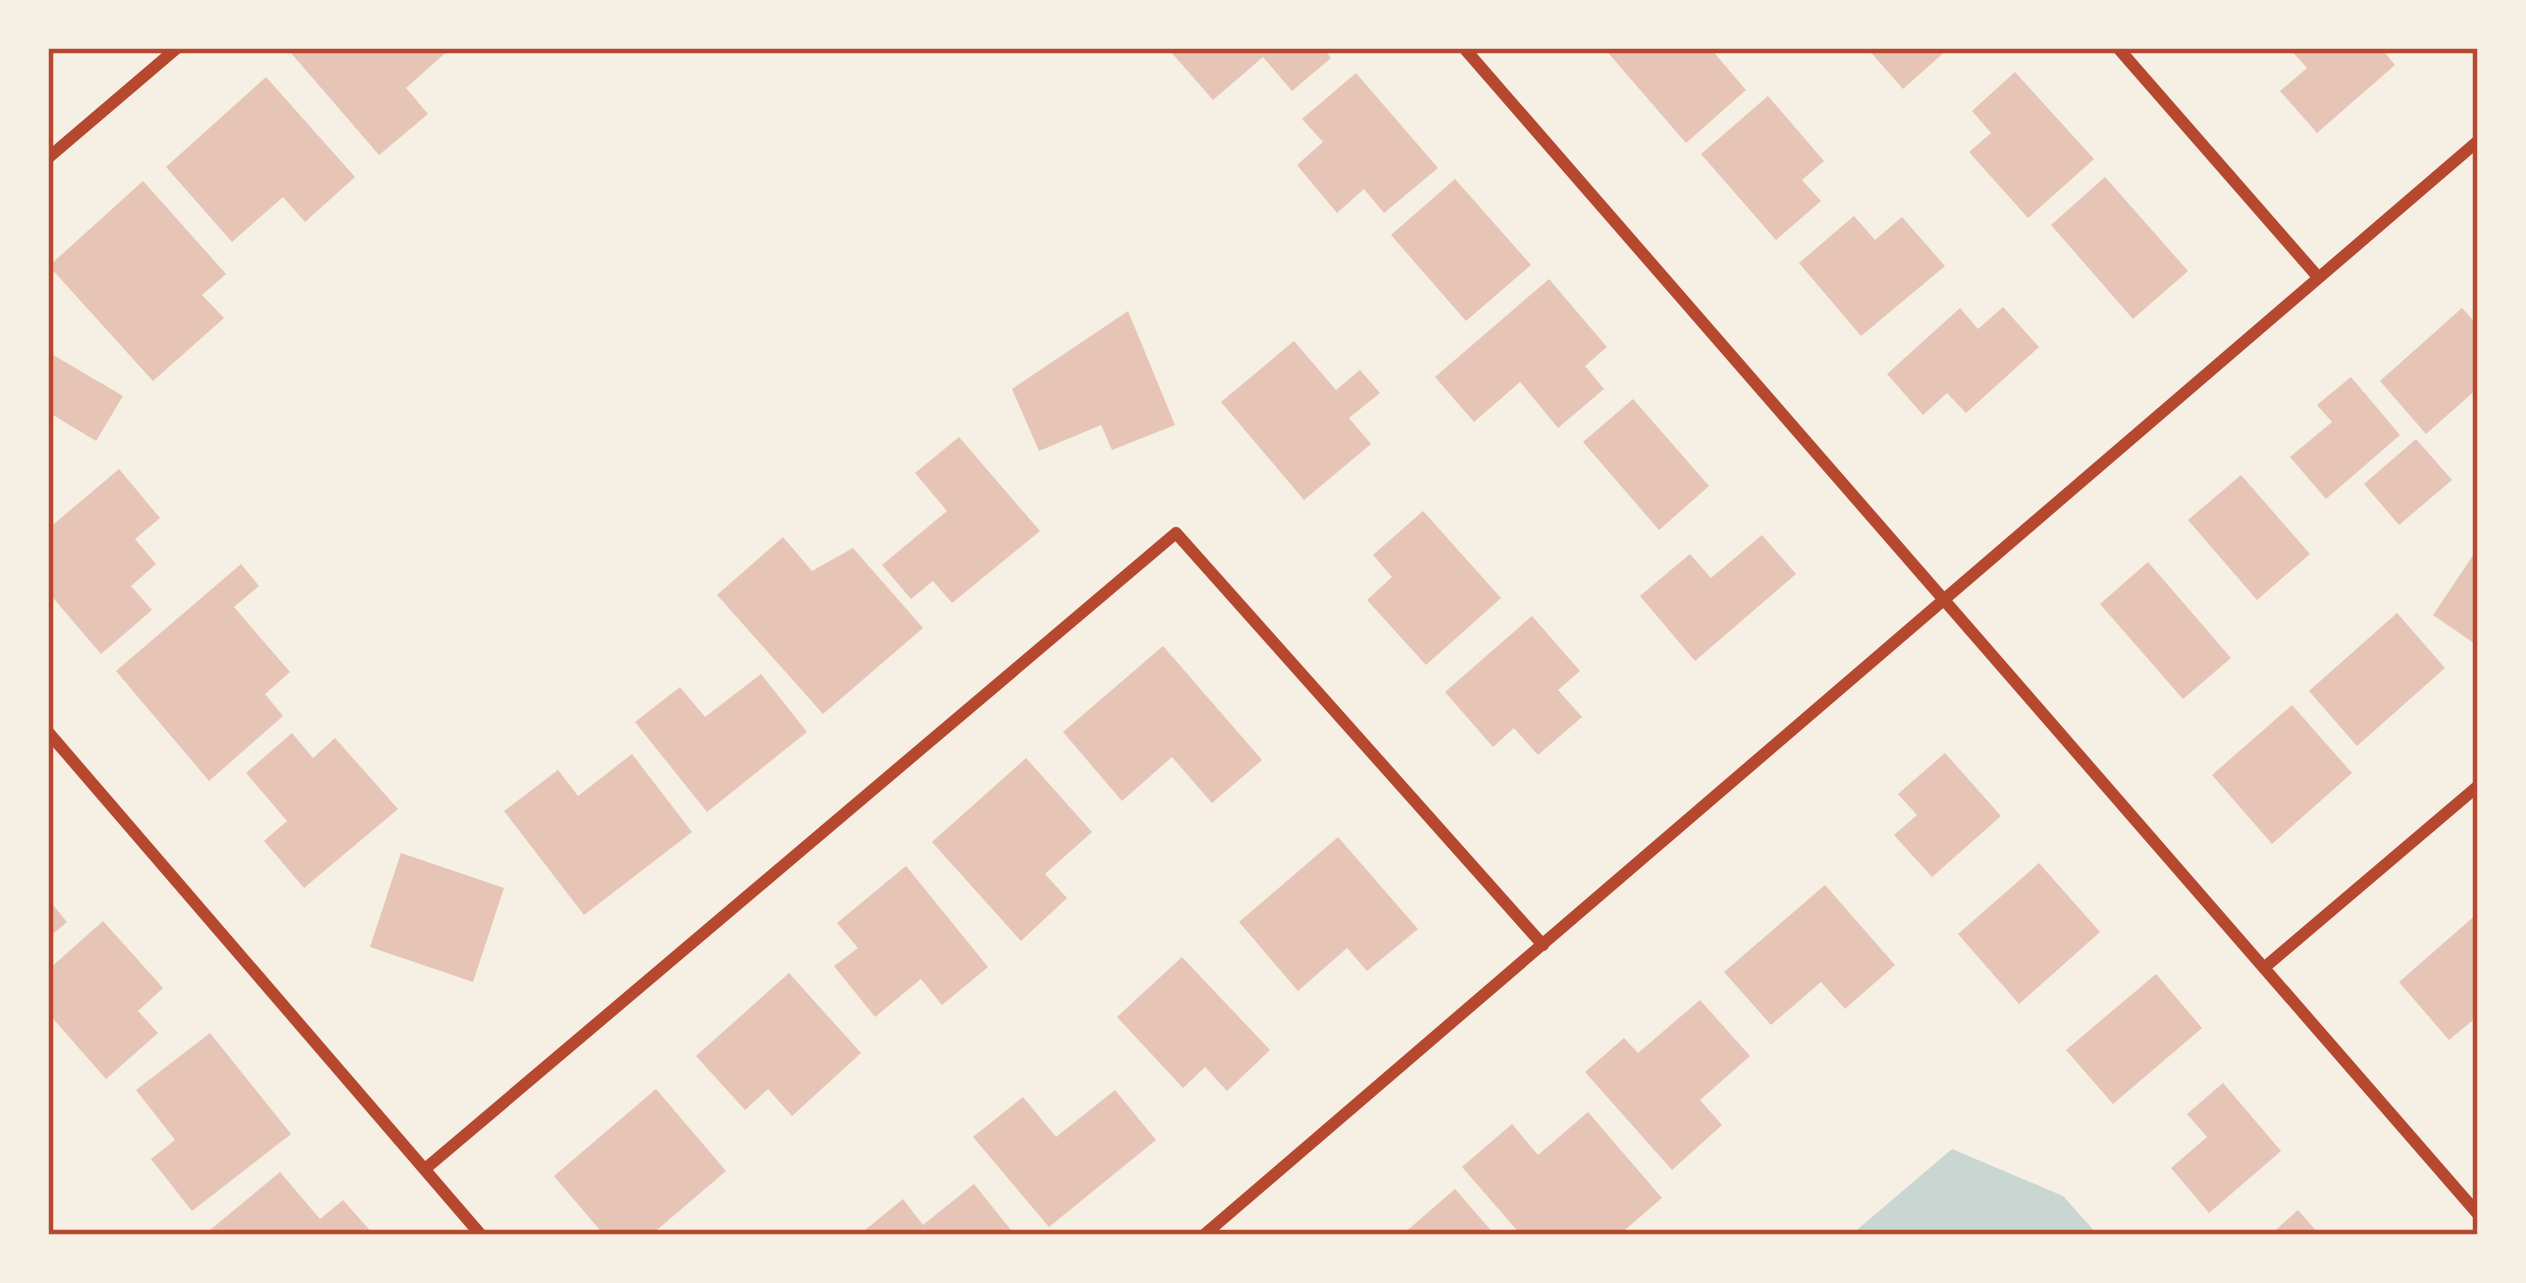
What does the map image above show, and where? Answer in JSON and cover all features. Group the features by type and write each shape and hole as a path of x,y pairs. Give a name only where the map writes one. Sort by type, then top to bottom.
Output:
{"street":[{"path":"48,158 177,48"},
{"path":"1464,48 2478,1214"},
{"path":"2118,48 2318,277"},
{"path":"1204,1235 2478,141"},
{"path":"425,1169 1175,533 1543,945"},
{"path":"48,732 481,1235"},
{"path":"2265,968 2478,786"}],"shaded area":[{"path":"1952,1149 2063,1196 2098,1235 1851,1235"}],"building":[{"path":"296,48 451,48 406,88 428,114 379,155 291,53"},
{"path":"1176,48 1323,48 1331,58 1292,91 1263,57 1213,100 1171,52"},
{"path":"1604,48 1710,48 1746,90 1686,143"},
{"path":"1867,48 1949,48 1903,89"},
{"path":"2289,48 2381,48 2395,65 2317,133 2280,91 2307,68"},
{"path":"2015,72 2094,159 2028,218 1969,152 1991,133 1972,111"},
{"path":"1356,73 1438,168 1384,213 1364,189 1337,213 1297,165 1323,142 1302,119"},
{"path":"266,77 355,177 305,222 283,197 232,242 166,167"},
{"path":"1768,96 1824,161 1802,180 1821,201 1776,240 1701,154"},
{"path":"2105,177 2188,271 2133,319 2051,225"},
{"path":"1455,179 1531,265 1466,321 1391,235"},
{"path":"143,181 226,274 202,295 224,318 153,381 49,266"},
{"path":"1854,216 1875,240 1902,217 1945,266 1861,336 1799,263"},
{"path":"1549,279 1607,347 1585,366 1604,389 1558,428 1520,382 1474,422 1435,377"},
{"path":"2003,307 2039,347 1966,413 1947,393 1923,415 1887,374 1960,308 1978,329"},
{"path":"2462,308 2478,326 2478,388 2426,434 2380,381"},
{"path":"1128,311 1175,425 1112,450 1101,425 1039,451 1012,389"},
{"path":"1294,341 1336,390 1360,370 1380,393 1349,418 1371,444 1304,500 1221,402"},
{"path":"48,352 123,396 96,441 48,412"},
{"path":"2351,377 2400,435 2326,499 2290,457 2332,422 2317,405"},
{"path":"1633,399 1709,486 1659,530 1583,442"},
{"path":"959,437 1040,531 952,603 933,581 911,599 882,565 947,511 915,473"},
{"path":"2416,439 2452,480 2399,525 2364,484"},
{"path":"119,469 160,518 135,539 156,564 131,586 152,610 101,654 48,592 48,529"},
{"path":"2241,475 2310,554 2257,600 2188,520"},
{"path":"1423,511 1501,598 1426,665 1367,600 1392,577 1373,555"},
{"path":"1762,535 1796,574 1695,661 1640,596 1690,554 1711,578"},
{"path":"783,537 812,571 853,548 923,628 823,714 717,595"},
{"path":"2478,548 2478,646 2433,615"},
{"path":"2148,562 2231,658 2183,699 2100,604"},
{"path":"241,564 259,586 234,607 290,672 265,694 283,716 209,781 116,671"},
{"path":"2397,613 2445,668 2357,746 2309,691"},
{"path":"1532,616 1580,671 1558,690 1582,717 1538,755 1514,728 1493,747 1445,692"},
{"path":"1163,646 1262,760 1212,803 1172,757 1122,801 1063,732"},
{"path":"761,674 807,732 707,812 635,722 680,687 705,717"},
{"path":"2292,705 2352,773 2272,844 2212,775"},
{"path":"292,733 313,758 335,738 398,809 304,888 264,841 287,821 246,773"},
{"path":"1945,753 2001,816 1932,877 1894,835 1917,815 1898,794"},
{"path":"632,754 692,832 584,915 504,811 558,770 578,796"},
{"path":"1026,758 1092,832 1045,874 1067,898 1021,941 932,842"},
{"path":"1338,837 1418,929 1367,971 1347,948 1298,991 1239,922"},
{"path":"401,853 504,888 473,982 370,947"},
{"path":"2039,863 2100,932 2019,1004 1958,934"},
{"path":"906,866 988,967 942,1005 921,979 875,1017 834,966 858,948 837,923"},
{"path":"1825,885 1895,965 1845,1009 1821,982 1771,1025 1724,972"},
{"path":"48,899 67,922 48,938"},
{"path":"2478,913 2478,1016 2449,1040 2399,982"},
{"path":"103,921 163,988 138,1011 158,1033 106,1079 48,1013 48,970"},
{"path":"1182,957 1270,1050 1227,1091 1205,1067 1183,1088 1117,1017"},
{"path":"789,973 861,1053 792,1116 768,1089 745,1110 696,1056"},
{"path":"2156,974 2202,1028 2113,1104 2066,1050"},
{"path":"1700,1000 1750,1056 1700,1100 1722,1125 1672,1170 1585,1072 1624,1038 1638,1053"},
{"path":"210,1033 291,1134 192,1211 151,1159 175,1140 136,1090"},
{"path":"2223,1083 2281,1151 2209,1213 2171,1168 2207,1137 2187,1114"},
{"path":"656,1089 726,1171 651,1235 604,1235 554,1176"},
{"path":"1115,1090 1156,1140 1049,1227 973,1137 1023,1097 1056,1137"},
{"path":"1588,1112 1662,1198 1619,1235 1521,1235 1462,1167 1512,1124 1538,1155"},
{"path":"280,1172 320,1219 343,1200 374,1235 214,1235 210,1230"},
{"path":"974,1184 1015,1235 859,1235 903,1199 923,1225"},
{"path":"1455,1189 1495,1235 1402,1235"},
{"path":"2298,1210 2320,1235 2270,1235"}]}
